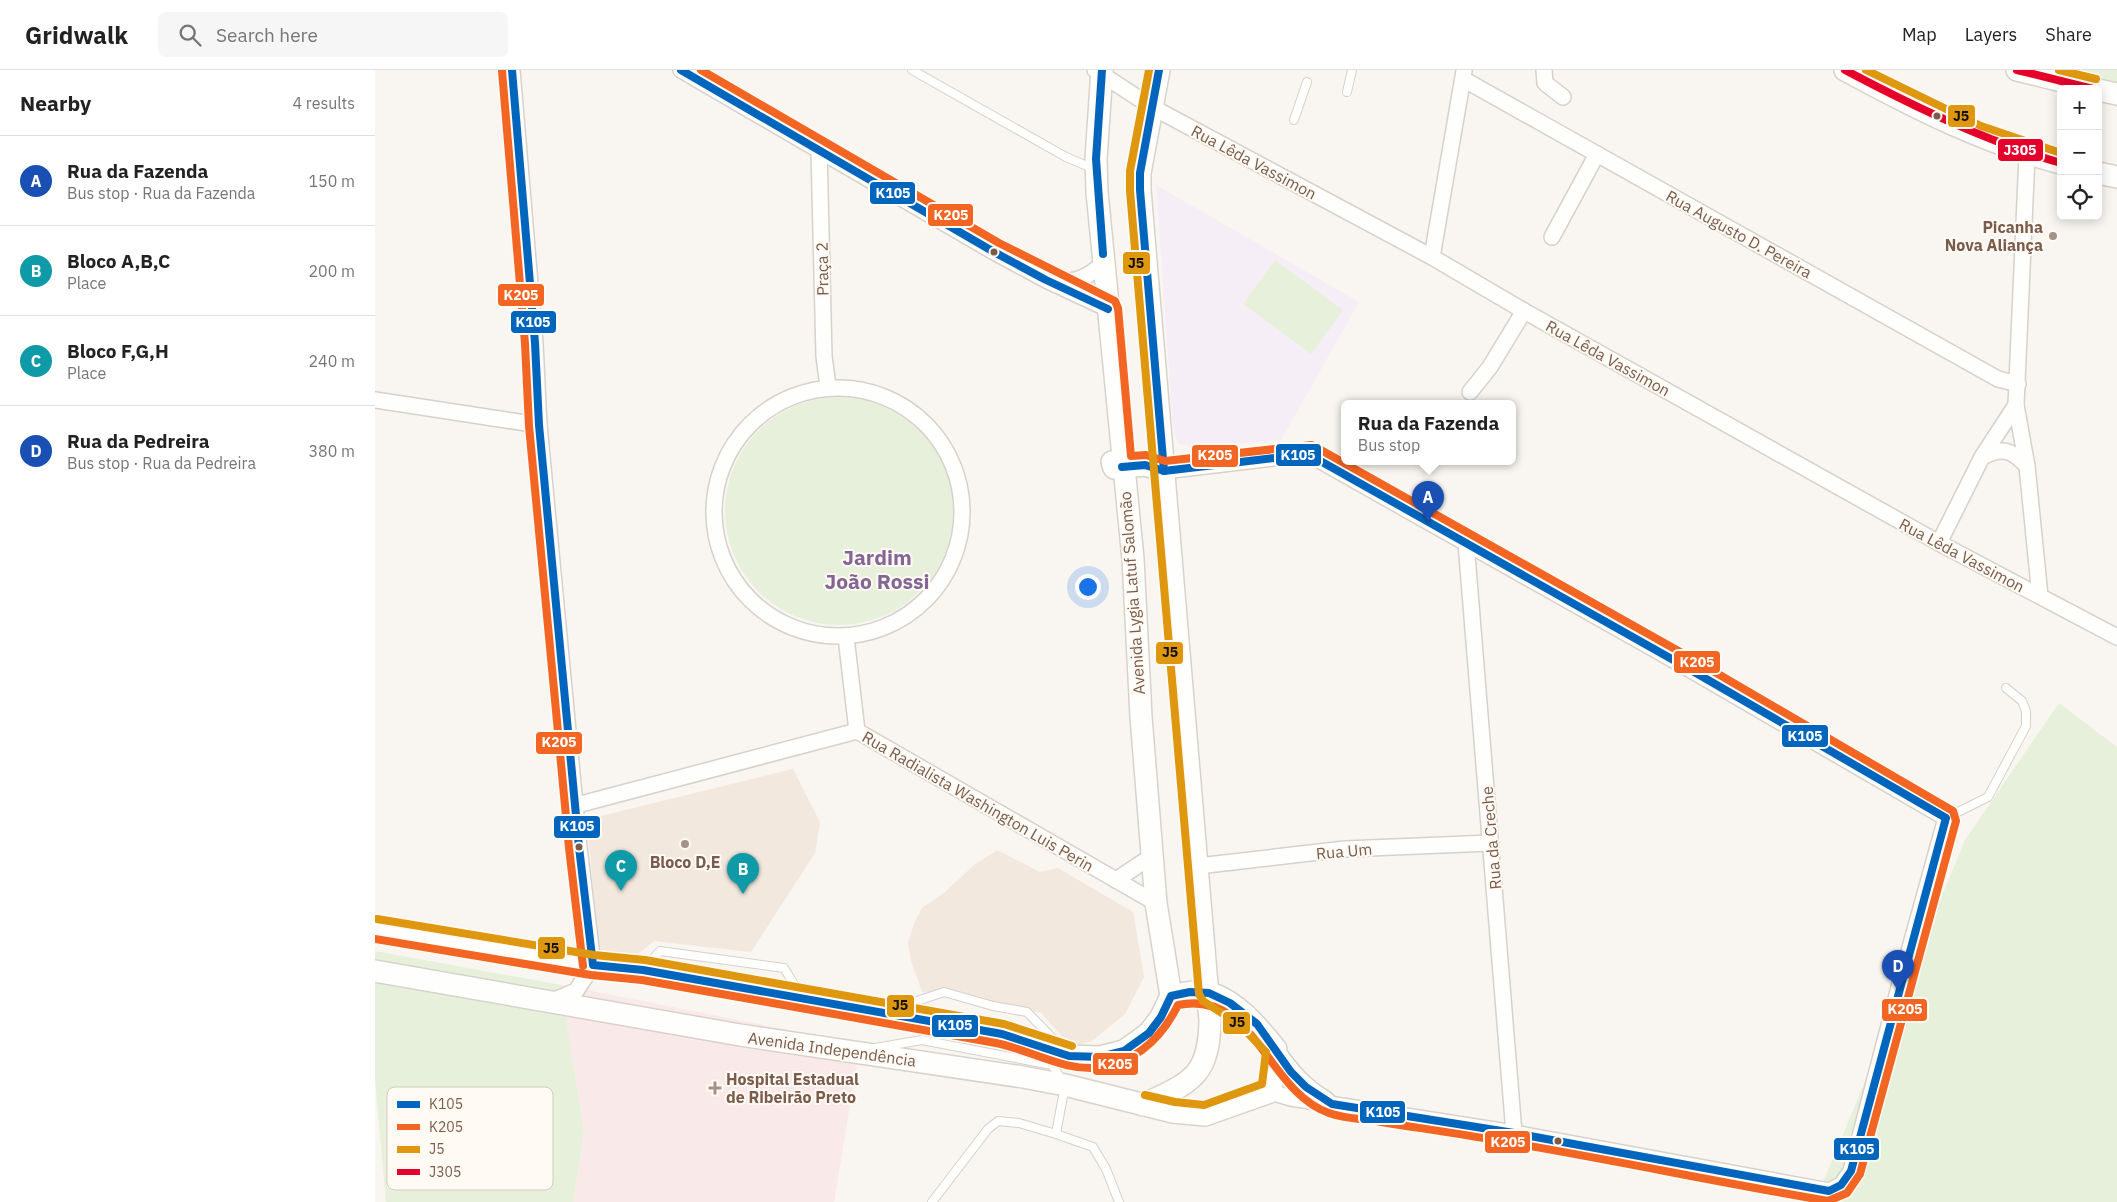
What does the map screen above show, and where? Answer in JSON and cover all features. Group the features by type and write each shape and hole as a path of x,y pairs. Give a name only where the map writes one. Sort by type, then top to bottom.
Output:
{"main road":[{"path":"1143,1105 1183,1086 1201,1068 1209,1046 1209,992 1173,602 1140,190 1140,173 1159,70"},
{"path":"1845,70 1936,119 2027,154 2057,162"},
{"path":"2017,70 2077,85"},
{"name":"Avenida Lygia Latuf Salomão","path":"1100,71 1096,170 1122,467 1133,559 1141,717 1151,856 1156,903 1171,996"},
{"path":"2102,91 2117,94"},
{"path":"2102,174 2117,177"},
{"path":"1122,467 1145,465 1164,471"},
{"path":"375,929 593,965 643,970 902,1018 1002,1034 1069,1056 1100,1057 1124,1051 1149,1034 1161,1017 1171,996 1190,992 1209,992 1230,1003 1257,1024 1276,1048 1270,1092"},
{"name":"Avenida Independência","path":"375,971 740,1035 854,1051 1065,1085 1173,1112 1205,1115 1270,1092"}],"street":[{"path":"513,70 535,343 539,425 593,965 576,991 550,1002"},
{"path":"681,70 1046,280 1108,309"},
{"path":"1544,70 1545,83 1563,98"},
{"name":"Rua Lêda Vassimon","path":"1100,71 1152,107 1432,257 1524,311 1939,543 2117,637"},
{"path":"1432,257 1464,74"},
{"name":"Rua Augusto D. Pereira","path":"1464,74 1597,154 1997,379 2018,384"},
{"name":"Praça 2","path":"819,150 824,356 828,387"},
{"path":"1552,237 1597,154"},
{"path":"2027,154 2016,405 2027,466 2040,596"},
{"path":"1046,280 1068,282 1082,278 1094,273 1104,262"},
{"path":"1470,392 1490,367 1524,311"},
{"path":"828,387 863,389 897,402 925,423 947,452 960,485 962,521 955,556 938,587 913,612 881,630 847,637 807,634 772,618 742,592 722,559 713,521 716,482 731,446 757,416 790,396 828,387"},
{"path":"375,400 539,425"},
{"path":"1939,543 1982,457 2016,405"},
{"path":"1982,457 1997,450 2008,451 2027,466"},
{"path":"1164,471 1309,454 1677,662 1946,818 1898,991 1851,1172 1841,1185 1829,1190 1514,1133 1291,1098 1270,1092"},
{"name":"Rua da Creche","path":"1466,544 1514,1133"},
{"path":"847,637 857,731"},
{"name":"Rua Radialista Washington Luis Perin","path":"577,804 857,731 1156,903"},
{"name":"Rua Um","path":"1198,866 1345,849 1491,843"},
{"path":"1116,880 1151,856"},
{"path":"1276,1048 1291,1072 1306,1087 1332,1104"}],"lane":[{"path":"912,70 1066,157 1096,170"},
{"path":"1347,92 1352,70"},
{"path":"1294,120 1307,82"},
{"path":"1946,818 1987,797 2026,726 2026,711 2022,701 2006,688"},
{"path":"902,1018 908,1004 944,992 993,1006 1027,1012 1042,1025 1069,1056"},
{"path":"1056,1134 1065,1085"},
{"path":"932,1202 988,1129 998,1121 1019,1123 1093,1147 1106,1169 1119,1202"}],"shaded area":[{"path":"1156,185 1359,302 1281,440 1194,448 1178,443 1173,426"},
{"path":"793,769 820,822 815,853 751,952 654,941 628,962 606,958 598,948 588,831 597,817"},
{"path":"997,850 1040,872 1058,868 1133,912 1144,977 1125,1014 1092,1041 1072,1047 1041,1013 922,992 911,961 908,943 922,908 944,893 974,865"},
{"name":"Hospital Estadual de Ribeirão Preto","path":"561,985 860,1044 834,1202 573,1202 584,1132"}],"green space":[{"path":"2017,70 2117,70 2117,94 2102,90 2102,85 2080,85"},
{"path":"1275,260 1343,310 1311,354 1243,304"},
{"path":"828,397 850,397 883,405 903,416 920,430 934,447 945,467 953,500 951,533 945,555 934,575 920,592 903,606 883,617 850,625 828,625 795,617 785,612 766,599 751,584 733,555 725,522 725,500 733,467 738,457 751,438 766,423 795,405"},
{"path":"2059,703 2117,747 2117,1202 1815,1202 1965,840"},
{"path":"375,951 561,985 584,1132 573,1202 386,1202 375,1079"}],"transit line":[{"name":"K105","path":"512,70 535,343 539,425 579,847 593,965 643,970 1002,1034 1069,1056 1100,1057 1124,1051 1149,1033 1161,1017 1171,996 1190,992 1209,993 1230,1003 1257,1024 1291,1072 1306,1087 1332,1104 1514,1133 1829,1191 1841,1185 1851,1171 1946,818 1677,662 1308,454 1164,471 1145,465 1122,467"},
{"name":"K105","path":"681,70 994,252 1046,280 1108,309"},
{"name":"K205","path":"701,70 999,243 1115,301 1118,308 1131,456 1146,455 1165,461 1312,445 1341,461"},
{"name":"K105","path":"1102,70 1096,159 1103,254"},
{"name":"J5","path":"1145,1095 1175,1102 1204,1105 1262,1084 1266,1052 1239,1024 1203,1001 1199,994 1130,191 1130,171 1149,70"},
{"name":"K105","path":"1159,70 1140,173 1140,190 1164,471"},
{"name":"J305","path":"1845,70 1978,134 2057,162"},
{"name":"J5","path":"1866,70 1981,126 2057,152"},
{"name":"J305","path":"2017,70 2077,85"},
{"name":"J5","path":"2059,70 2096,79"},
{"name":"K205","path":"502,71 525,344 529,426 569,848 583,966"},
{"name":"K205","path":"375,939 591,975 642,980 996,1043 1075,1067 1103,1067 1128,1059 1157,1037 1172,1017 1178,1005 1204,1004 1225,1012 1243,1027 1290,1085 1308,1102 1335,1115 1496,1140 1828,1201 1847,1193 1860,1174 1956,821 1953,811 1682,653 1348,465"},
{"name":"J5","path":"377,919 594,955 645,960 1004,1024 1072,1046"}],"place":[{"name":"Picanha Nova Aliança","path":"2053,236"},
{"name":"Rua da Fazenda","path":"1428,522"},
{"name":"Bloco D,E","path":"685,844"},
{"name":"Bloco F,G,H","path":"621,891"},
{"name":"Bloco A,B,C","path":"743,894"},
{"name":"Rua da Pedreira","path":"1898,991"},
{"name":"Hospital Estadual de Ribeirão Preto","path":"715,1088"}],"district":[{"name":"Jardim João Rossi","path":"877,570"}]}
